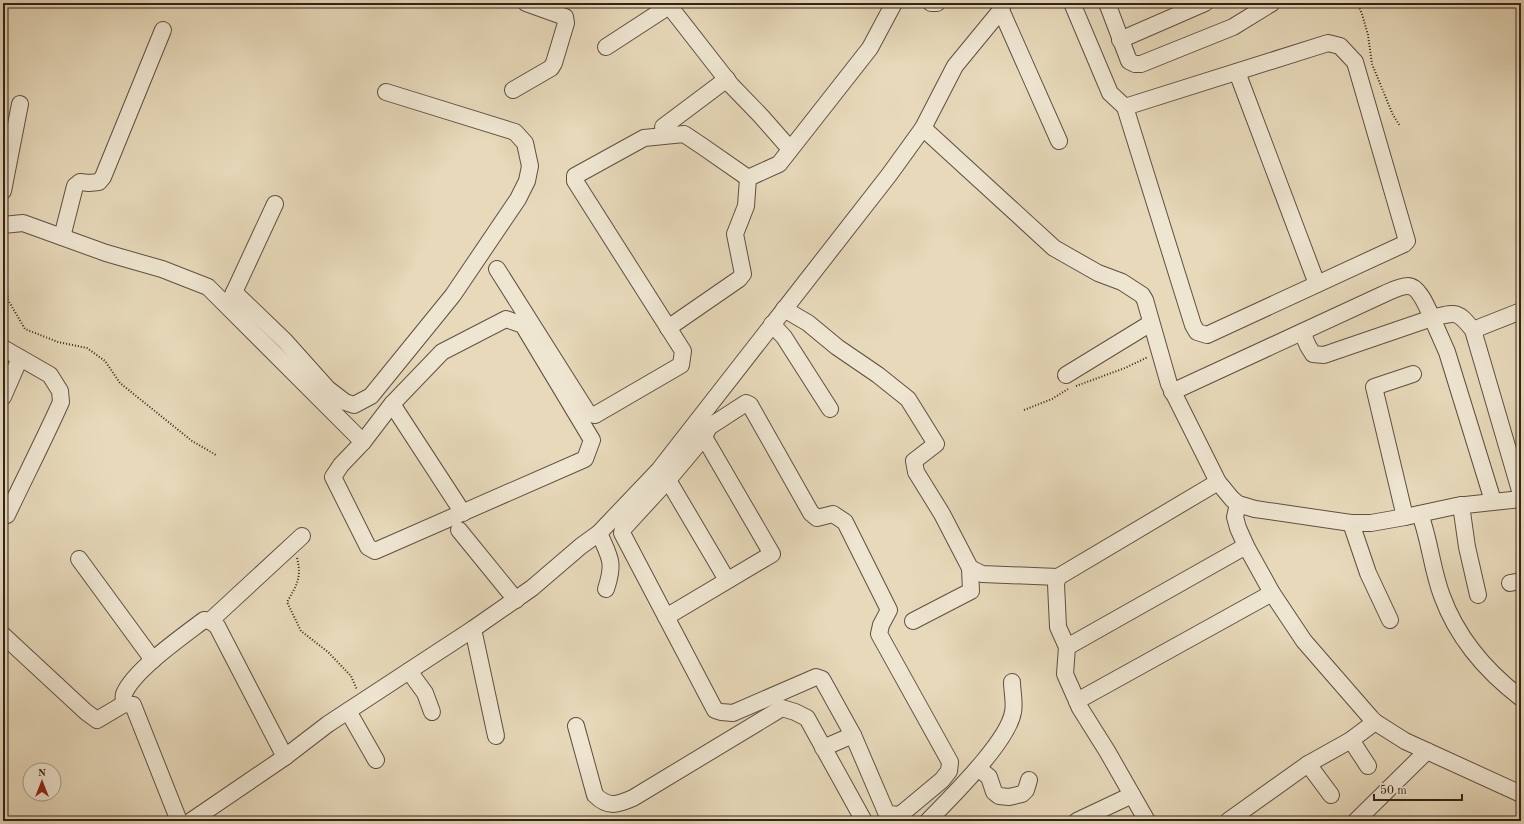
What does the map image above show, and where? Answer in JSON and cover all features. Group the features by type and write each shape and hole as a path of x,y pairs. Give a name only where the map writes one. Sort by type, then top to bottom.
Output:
{"street":[{"path":"513,90 550,68 554,63 566,23 565,17 526,3"},
{"path":"748,178 779,164 870,48 894,3"},
{"path":"931,3 937,3"},
{"path":"1072,3 1110,94 1125,107 1193,325 1197,332 1207,335 1404,244 1407,240 1355,62 1340,46 1328,43 1125,107"},
{"path":"1107,3 1129,61 1135,64 1141,64 1233,27 1272,3"},
{"path":"1120,40 1205,3"},
{"path":"606,47 668,5 727,79 790,149"},
{"path":"191,821 285,757 328,724 473,630 516,600 599,532 659,470 889,175 923,128 955,66 1002,7 1059,141"},
{"path":"62,237 75,186 80,182 99,182 103,177 163,30"},
{"path":"1237,72 1317,284"},
{"path":"663,127 727,79"},
{"path":"3,225 23,223 106,253 162,269 208,287 231,299 285,341 328,389 345,402 354,405 371,396 453,295 518,199 527,181 530,166 525,143 515,132 386,92"},
{"path":"3,190 20,104"},
{"path":"923,128 1054,248 1098,273 1122,282 1142,295 1145,300 1164,374 1172,392 1218,482 1238,504 1255,509 1351,523 1371,523 1461,505 1521,499"},
{"path":"497,269 588,413 595,415 681,365 683,351 575,181 575,176 644,138 684,134 748,178"},
{"path":"668,328 739,280 743,274 735,234 746,206 748,178"},
{"path":"231,299 275,204"},
{"path":"1172,392 1384,294 1409,286 1418,291 1447,352 1493,501"},
{"path":"231,299 362,442"},
{"path":"784,309 808,323 908,399 936,444 914,460 916,472 942,514 970,568 971,591 913,621"},
{"path":"1473,330 1521,311"},
{"path":"1302,332 1313,354 1324,355 1432,318 1455,313 1462,317 1473,330 1521,494"},
{"path":"506,319 523,325 592,440 585,459 375,552 368,547 333,477 341,465 362,442 392,404 442,352 506,319"},
{"path":"772,324 784,337 830,409"},
{"path":"1066,375 1151,324"},
{"path":"3,348 50,375 60,391 61,402 32,467 7,516"},
{"path":"3,397 20,358"},
{"path":"1404,517 1374,387 1413,374"},
{"path":"746,403 750,405 811,513 817,518 833,514 845,522 889,610 881,625 879,634 950,762 949,771 942,780 900,816 886,812 853,736 822,679 816,677 733,713 715,710 622,533 623,529 668,480 704,437 709,427 746,403"},
{"path":"392,404 463,513"},
{"path":"666,617 772,554 704,437"},
{"path":"668,480 727,580"},
{"path":"970,568 982,574 1058,577 1218,482"},
{"path":"1238,504 1236,517 1238,528 1246,546 1272,592 1304,641 1375,722 1405,741 1521,794"},
{"path":"1461,505 1478,595"},
{"path":"1420,514 1442,596 1453,623 1461,636 1481,661 1521,698"},
{"path":"1351,523 1368,573 1390,620"},
{"path":"459,530 516,600"},
{"path":"599,532 612,564 606,589"},
{"path":"210,621 296,541"},
{"path":"1067,647 1246,546"},
{"path":"80,559 153,660"},
{"path":"1058,577 1056,584 1058,627 1067,647 1065,674 1077,701 1147,821"},
{"path":"1077,701 1272,592"},
{"path":"124,704 124,695 136,677 153,660 204,620 210,621 217,626 285,757"},
{"path":"473,630 496,736"},
{"path":"3,635 86,712 97,720 124,704 133,705 179,821"},
{"path":"409,671 424,693 432,712"},
{"path":"928,821 978,768 1008,726 1013,712 1012,682"},
{"path":"576,726 595,795 602,802 612,804 622,803 633,798 782,708 795,712 806,718 864,821"},
{"path":"348,711 376,760"},
{"path":"1228,821 1308,764 1351,740 1375,722"},
{"path":"823,748 853,736"},
{"path":"1351,740 1368,766"},
{"path":"1356,821 1426,750"},
{"path":"1308,764 1330,794"},
{"path":"978,768 989,777 994,792 999,796 1009,797 1022,794 1026,790 1029,780"},
{"path":"1077,821 1132,795"}],"path":[{"path":"1357,3 1368,35 1372,64 1393,115 1400,126"},
{"path":"3,250 7,257 4,270 8,300 25,329 58,342 87,348 105,361 120,383 192,441 216,455"},
{"path":"1024,410 1052,399 1064,391 1125,368 1159,352"},
{"path":"296,541 296,555 300,569 297,584 287,602 301,631 328,652 350,676 363,702"}]}
